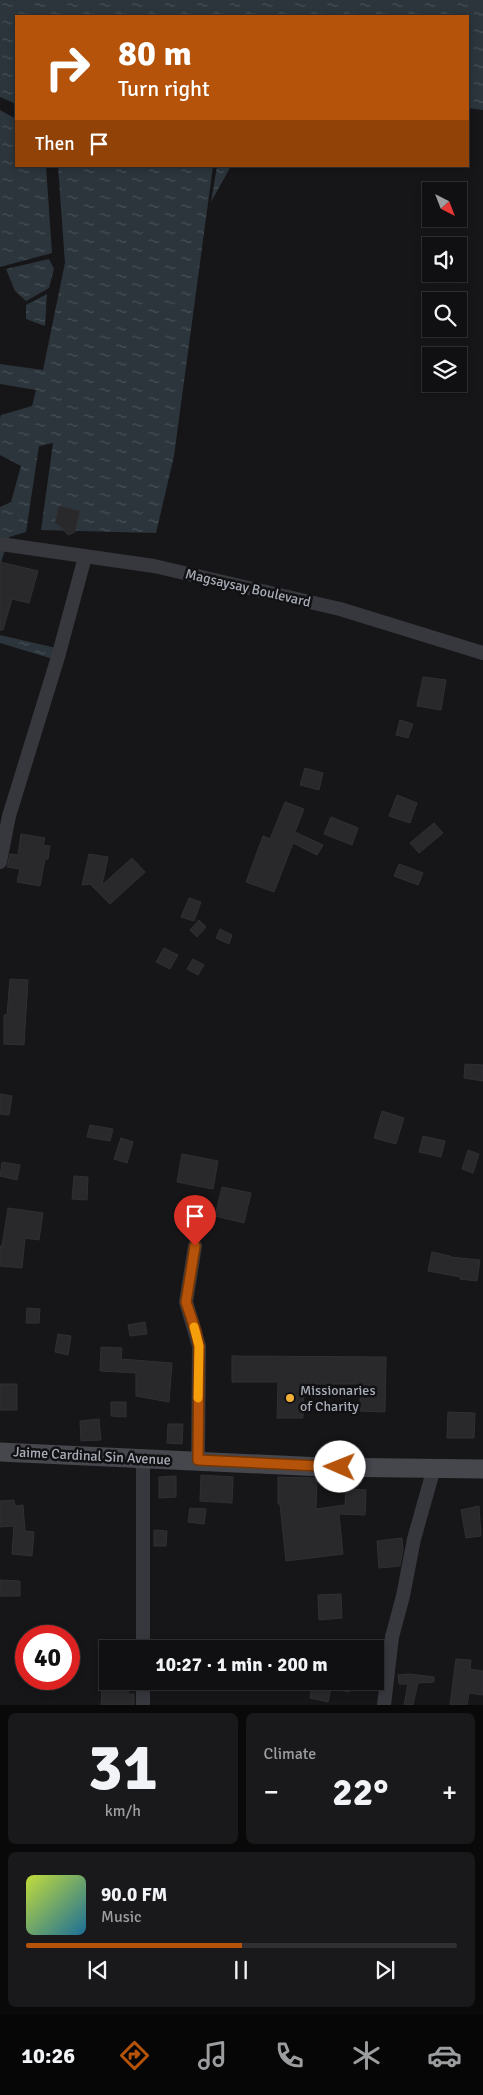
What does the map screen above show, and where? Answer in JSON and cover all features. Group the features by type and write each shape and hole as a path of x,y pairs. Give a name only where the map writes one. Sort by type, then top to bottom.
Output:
{"street":[{"name":"Magsaysay Boulevard","path":"4,545 154,566 340,609 483,652"},
{"path":"0,862 9,816 58,657 85,557"},
{"path":"195,1246 186,1302 199,1346 198,1460"},
{"name":"Jaime Cardinal Sin Avenue","path":"0,1452 322,1467 483,1469"},
{"path":"143,1459 143,1640"},
{"path":"384,1705 392,1637 403,1596 414,1539 434,1468"},
{"path":"143,1690 143,1705"}],"water":[{"path":"0,0 483,0 483,110 469,108 469,15 15,15 15,104 0,97"},
{"path":"0,110 15,118 15,167 46,167 52,253 0,267"},
{"path":"58,167 213,167 174,456 156,533 41,530 53,443 39,446 26,532 9,537 0,566 0,507 11,502 21,466 0,455 0,418 1,415 32,406 36,390 0,384 0,364 43,370 65,263"},
{"path":"217,167 230,167 211,202"},
{"path":"49,259 54,269 49,288 26,301 15,291 6,269"},
{"path":"47,294 45,326 26,319 26,305"},
{"path":"0,635 56,648 53,659 0,643"}],"building":[{"path":"59,506 80,511 75,532 68,535 59,525 55,524"},
{"path":"0,562 38,571 29,603 12,599 3,630 0,630"},
{"path":"423,677 446,680 441,710 417,706"},
{"path":"400,720 413,724 408,738 396,735"},
{"path":"305,768 323,773 319,790 300,785"},
{"path":"397,795 417,803 410,823 389,816"},
{"path":"285,802 304,809 295,832 323,845 317,855 293,843 274,892 246,882 263,836 270,839"},
{"path":"331,817 358,828 352,845 324,834"},
{"path":"434,823 443,833 419,853 410,843"},
{"path":"21,834 45,838 43,845 50,846 48,859 45,859 40,886 17,882 20,869 7,867 10,854 18,855"},
{"path":"89,854 108,857 102,885 132,858 145,872 110,904 90,884 82,885"},
{"path":"399,864 423,873 418,885 394,876"},
{"path":"189,898 201,902 194,921 181,917"},
{"path":"199,920 206,927 197,937 190,930"},
{"path":"220,929 232,935 229,944 216,938"},
{"path":"164,948 178,955 170,969 156,962"},
{"path":"193,959 204,965 198,975 187,969"},
{"path":"10,979 28,980 24,1045 4,1044 4,1015 7,1015"},
{"path":"465,1064 483,1065 483,1081 464,1078"},
{"path":"0,1094 12,1096 9,1115 0,1114"},
{"path":"382,1111 404,1118 396,1144 374,1138"},
{"path":"90,1125 113,1129 110,1141 87,1137"},
{"path":"423,1136 445,1141 441,1157 419,1152"},
{"path":"121,1138 133,1142 127,1163 114,1159"},
{"path":"468,1150 479,1154 473,1173 462,1169"},
{"path":"182,1154 218,1161 213,1189 177,1182"},
{"path":"2,1162 20,1165 17,1180 0,1176"},
{"path":"74,1176 88,1177 87,1200 72,1199"},
{"path":"222,1187 251,1193 244,1223 215,1216"},
{"path":"8,1208 43,1213 39,1240 25,1238 22,1268 0,1266 0,1246 2,1246"},
{"path":"432,1252 450,1257 480,1260 477,1281 428,1271"},
{"path":"27,1308 40,1309 39,1323 26,1323"},
{"path":"145,1322 147,1334 130,1336 128,1325"},
{"path":"58,1334 71,1336 68,1355 55,1352"},
{"path":"101,1347 122,1348 121,1359 172,1363 169,1402 136,1396 136,1373 100,1371"},
{"name":"Missionaries of Charity","path":"232,1356 386,1357 385,1412 360,1411 360,1384 304,1384 303,1418 277,1418 278,1382 232,1382"},
{"path":"0,1384 17,1384 17,1410 0,1410"},
{"path":"111,1402 126,1402 126,1417 111,1416"},
{"path":"448,1412 475,1413 474,1438 447,1438"},
{"path":"99,1419 101,1440 81,1441 80,1421"},
{"path":"168,1424 183,1424 182,1444 167,1443"},
{"path":"201,1475 233,1477 232,1503 200,1501"},
{"path":"176,1476 176,1497 159,1498 159,1477"},
{"path":"278,1477 317,1478 316,1509 345,1505 346,1489 366,1490 365,1515 339,1514 343,1554 286,1561 280,1504 278,1504"},
{"path":"14,1500 15,1506 23,1505 25,1531 34,1532 32,1556 12,1554 14,1526 0,1527 0,1501"},
{"path":"479,1506 481,1536 466,1538 461,1510"},
{"path":"190,1508 206,1509 204,1524 188,1522"},
{"path":"154,1530 167,1531 166,1546 154,1546"},
{"path":"402,1538 403,1549 400,1566 379,1568 377,1541"},
{"path":"0,1580 20,1581 20,1596 0,1596"},
{"path":"341,1594 342,1618 319,1620 318,1595"},
{"path":"456,1659 471,1660 470,1669 483,1671 483,1695 469,1693 467,1705 450,1705"},
{"path":"410,1674 434,1677 434,1682 418,1683 413,1705 404,1705 408,1684 399,1684 398,1675"},
{"path":"102,1690 128,1690 128,1694 134,1694 134,1705 101,1705"},
{"path":"311,1690 331,1690 328,1702 310,1698"}],"slow traffic":[{"path":"194,1327 199,1346 198,1398"}],"place":[{"name":"Missionaries of Charity","path":"290,1398"}],"route":[{"path":"195,1246 186,1302 199,1346 198,1460 340,1467"}]}
